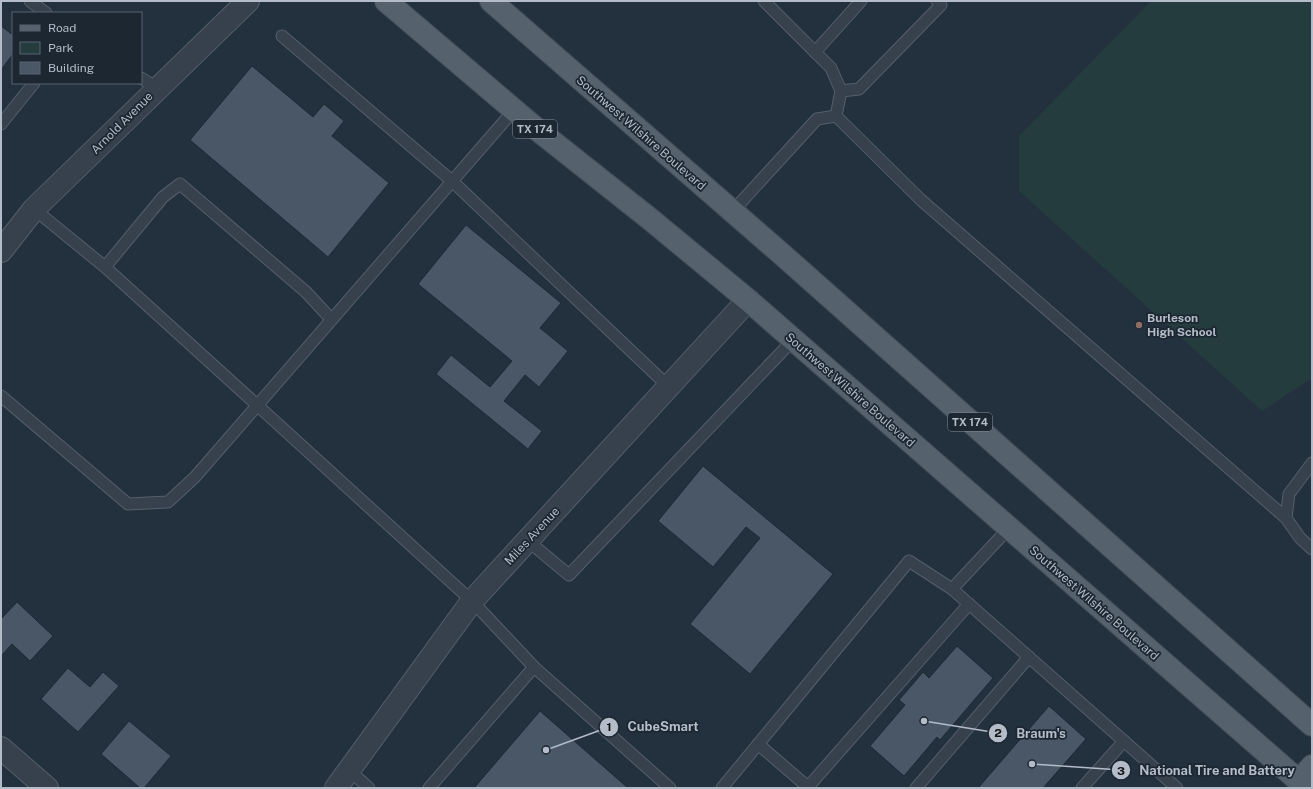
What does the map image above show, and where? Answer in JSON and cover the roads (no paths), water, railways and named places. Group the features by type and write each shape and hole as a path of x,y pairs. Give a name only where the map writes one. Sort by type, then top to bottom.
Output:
{"main road":[{"name":"Southwest Wilshire Boulevard","path":"386,1 514,110 748,300 1009,528 1303,781"},
{"name":"Southwest Wilshire Boulevard","path":"490,1 732,212 1312,726"}],"street":[{"name":"Arnold Avenue","path":"1,251 34,209 149,83 248,1"},
{"name":"Miles Avenue","path":"336,788 472,601 748,300"},
{"path":"1,748 47,788"}],"lane":[{"path":"30,1 45,12"},
{"path":"764,1 831,68 841,91 836,116"},
{"path":"815,52 861,1"},
{"path":"841,91 859,88 941,5 937,1"},
{"path":"282,36 452,181 669,386"},
{"path":"1,124 33,84"},
{"path":"1,396 128,504 168,502 195,477 514,110"},
{"path":"732,212 817,119 836,116"},
{"path":"836,116 920,200 1286,518 1300,538 1312,549"},
{"path":"105,268 163,197 180,184 306,292 331,320"},
{"path":"34,209 105,268 257,405 472,601 534,667 670,788"},
{"path":"528,541 569,575 793,340"},
{"path":"1286,518 1289,494 1312,463"},
{"path":"952,589 1009,528"},
{"path":"722,788 909,561 952,589 1177,788"},
{"path":"758,744 808,788 969,604"},
{"path":"916,788 1029,657"},
{"path":"429,788 534,667"},
{"path":"1082,788 1124,741"},
{"path":"349,770 369,788"}],"place":[{"name":"Burleson High School","path":"1139,325"},
{"name":"Braum's","path":"924,721"},
{"name":"CubeSmart","path":"546,750"},
{"name":"National Tire and Battery","path":"1032,764"}]}
